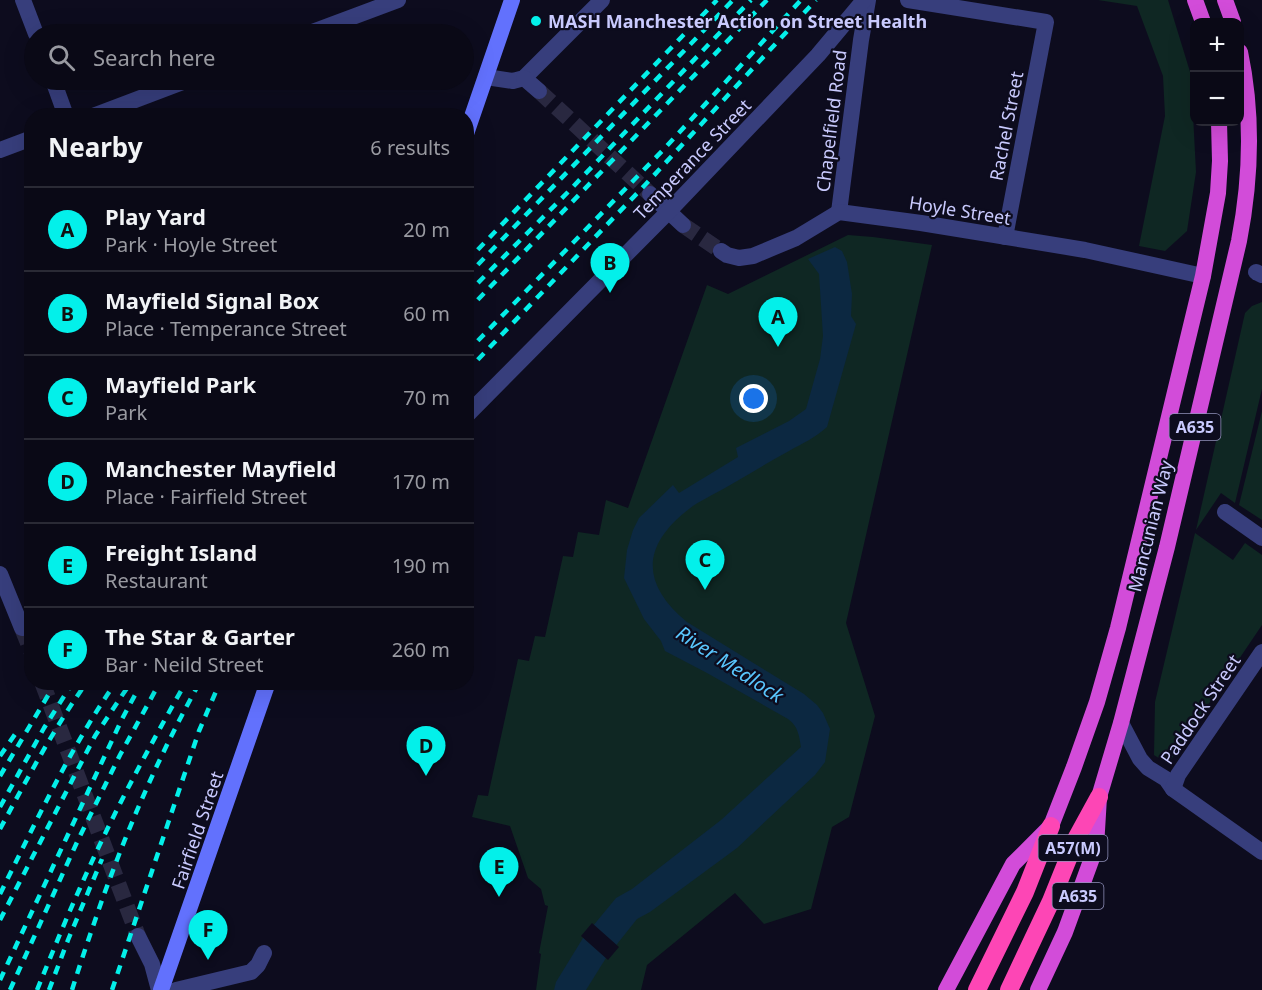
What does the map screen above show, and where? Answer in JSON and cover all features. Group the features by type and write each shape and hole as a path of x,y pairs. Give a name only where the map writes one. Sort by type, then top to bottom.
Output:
{"highway":[{"path":"1196,0 1202,18"},
{"path":"1225,0 1232,18"},
{"name":"Mancunian Way","path":"1009,990 1051,901 1076,839 1099,797 1121,723 1184,477 1246,205 1248,118 1242,72"},
{"name":"Mancunian Way","path":"977,990 1025,892 1074,767 1118,628 1203,276 1218,193 1219,126"},
{"name":"A635","path":"1038,990 1065,932 1096,847 1099,797"},
{"path":"946,990 1013,864 1051,826"}],"main road":[{"path":"474,111 512,0"},
{"name":"Fairfield Street","path":"160,990 265,690"}],"street":[{"path":"23,0 32,24"},
{"path":"334,24 398,0"},
{"path":"486,77 513,81 524,78 602,0"},
{"name":"Chapelfield Road","path":"839,212 866,0"},
{"name":"Temperance Street","path":"474,408 668,212 818,55 866,0"},
{"name":"Rachel Street","path":"908,0 1046,22 1005,237"},
{"path":"524,78 539,91"},
{"path":"57,90 63,108"},
{"path":"114,108 162,90"},
{"path":"0,150 24,141"},
{"path":"650,194 683,225"},
{"path":"721,251 739,258 753,256 796,238 839,212"},
{"name":"Hoyle Street","path":"839,212 1085,250 1203,276"},
{"path":"1225,512 1262,538"},
{"path":"0,574 22,628"},
{"name":"Paddock Street","path":"1173,789 1179,773 1262,652"},
{"path":"1121,723 1140,759 1148,768 1166,779 1173,789 1262,852"},
{"path":"138,936 152,964 160,990"},
{"path":"176,990 251,972 258,965 264,953"}],"green space":[{"path":"1098,0 1168,0 1190,72 1190,126 1194,126 1196,172 1187,231 1165,251 1139,246 1165,116 1163,76 1137,6"},
{"path":"848,235 932,245 846,623 875,716 849,817 832,827 811,909 764,924 735,893 647,965 641,990 536,990 541,954 539,953 548,906 545,905 541,889 528,878 510,826 472,817 478,795 488,796 518,659 529,661 535,636 545,637 563,556 573,557 578,532 599,535 606,500 628,508 707,285 728,294"},
{"path":"1262,302 1262,389 1235,503 1221,493 1196,530 1245,313 1252,306"},
{"path":"1262,411 1262,520 1239,505"},
{"path":"1195,533 1233,560 1245,543 1262,555 1262,625 1168,764 1154,755 1155,702"}],"water":[{"name":"River Medlock","path":"835,247 842,251 847,262 852,294 851,316 856,324 827,427 809,440 689,509 662,537 655,551 653,565 661,594 687,622 804,694 817,705 830,729 825,762 815,775 737,848 650,912 637,919 606,958 586,990 554,990 556,982 583,938 616,898 632,889 721,820 801,747 796,728 788,719 665,651 661,641 644,619 624,578 627,550 639,518 673,485 679,493 738,457 736,448 789,421 806,409 820,359 823,336 819,274 808,259"}],"pier":[{"path":"592,923 619,947 608,960 581,936"}],"tunnel":[{"path":"539,91 650,194"},
{"path":"683,225 721,251"},
{"path":"22,628 24,633"},
{"path":"45,690 138,936"}],"railway":[{"path":"474,254 717,0"},
{"path":"474,269 733,0"},
{"path":"474,287 751,0"},
{"path":"474,304 767,0"},
{"path":"474,345 664,149 801,0"},
{"path":"474,364 645,185 816,0"},
{"path":"0,776 51,690"},
{"path":"0,807 68,690"},
{"path":"0,829 52,736 81,690"},
{"path":"0,894 69,759 111,690"},
{"path":"0,920 95,736 126,690"},
{"path":"0,980 138,690"},
{"path":"10,990 78,840 156,690"},
{"path":"37,990 104,835 182,690"},
{"path":"72,990 122,846 158,763 196,690"},
{"path":"112,990 199,731 217,690"},
{"path":"0,756 18,730"},
{"path":"49,990 102,859"}],"place":[{"name":"MASH Manchester Action on Street Health","path":"536,21"},
{"name":"Mayfield Signal Box","path":"610,293"},
{"name":"Play Yard","path":"778,347"},
{"name":"Mayfield Park","path":"705,590"},
{"name":"Manchester Mayfield","path":"426,776"},
{"name":"Freight Island","path":"499,897"},
{"name":"The Star & Garter","path":"208,960"}]}
